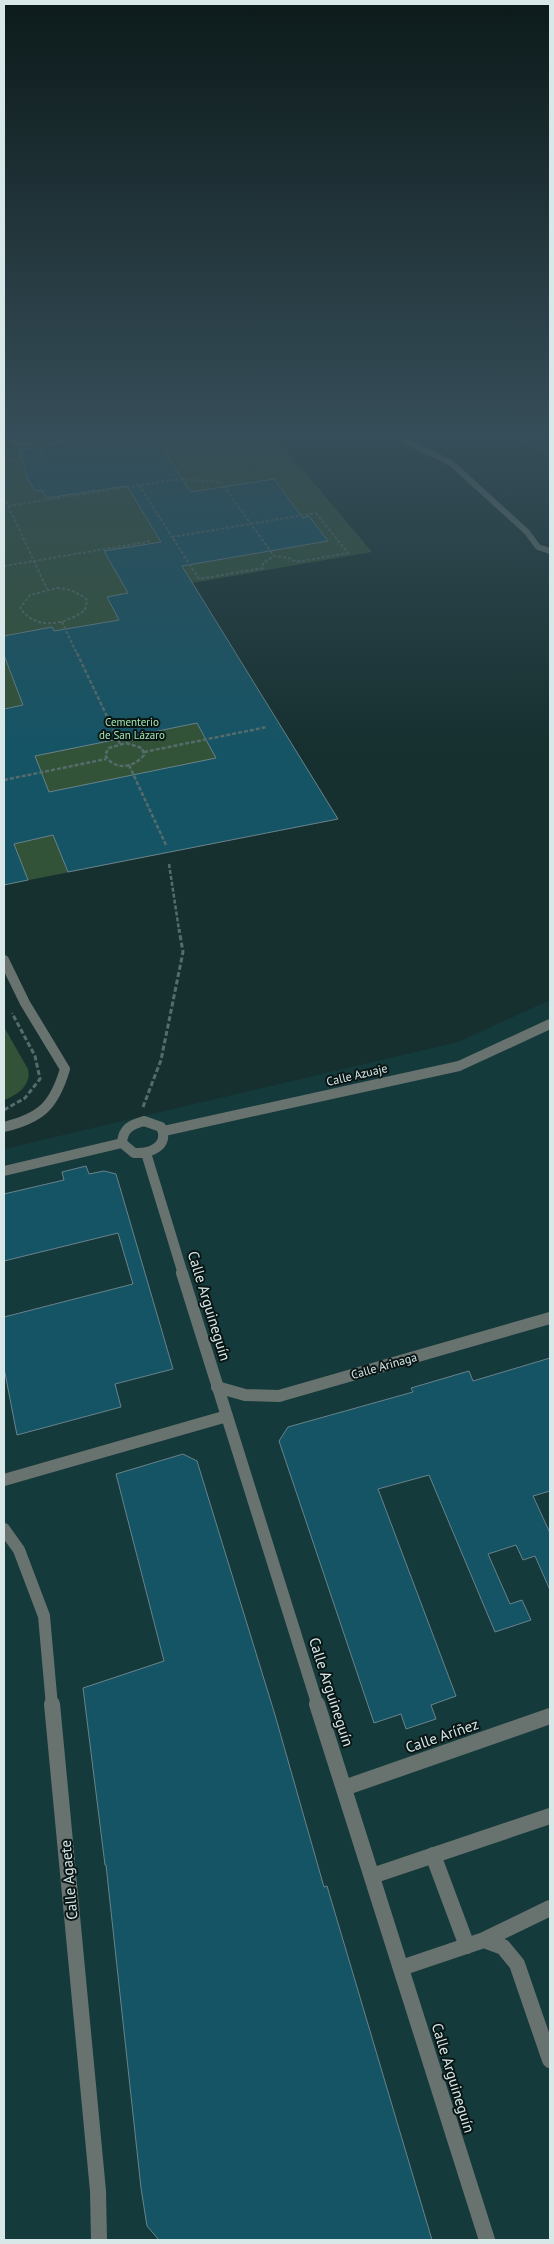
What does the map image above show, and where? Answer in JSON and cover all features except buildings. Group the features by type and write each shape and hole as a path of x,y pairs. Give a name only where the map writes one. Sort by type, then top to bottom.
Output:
{"street":[{"path":"531,538 538,547 550,552"},
{"path":"4,960 25,1003 65,1069 60,1091 44,1112 4,1127"},
{"name":"Calle Azuaje","path":"164,1131 459,1066 550,1024"},
{"path":"137,1122 156,1124 164,1131 163,1142 153,1151 134,1153 122,1143 126,1128 137,1122"},
{"path":"4,1171 122,1143"},
{"name":"Calle Arguineguín","path":"146,1153 226,1416 487,2240"},
{"name":"Calle Arinaga","path":"217,1387 245,1395 279,1396 550,1318"},
{"path":"4,1480 226,1416"},
{"name":"Calle Agaete","path":"4,1529 19,1550 44,1616 98,2191 99,2240"},
{"name":"Calle Aríñez","path":"344,1788 550,1716"},
{"path":"372,1876 550,1816"},
{"path":"434,1855 467,1946"},
{"path":"401,1968 484,1940 550,1908"},
{"path":"484,1940 503,1947 517,1964 550,2060"}],"path":[{"path":"23,538 47,589"},
{"path":"172,538 199,579 263,568 263,563 274,556 289,558 296,562 348,553 336,538"},
{"path":"261,538 274,556"},
{"path":"4,566 152,541"},
{"path":"47,589 76,591 87,600 85,610 72,619 62,622 38,622 23,614 20,608 28,596 47,589"},
{"path":"62,622 120,744"},
{"path":"144,752 267,727"},
{"path":"106,759 106,752 120,744 138,746 144,752"},
{"path":"4,780 106,759 118,766 129,765 142,759 144,752"},
{"path":"129,765 166,845"},
{"path":"137,1122 160,1060 183,952 170,864"},
{"path":"4,1110 13,1107 30,1096 40,1079 35,1056 8,1006"}],"shaded area":[{"path":"550,1000 550,2240 4,2240 4,1149 458,1042"}],"green space":[{"name":"Cementerio de San Lázaro","path":"4,538 360,538 372,552 192,583 338,819 4,885"},
{"path":"4,1027 28,1069 29,1075 26,1085 22,1089 4,1100"}]}
